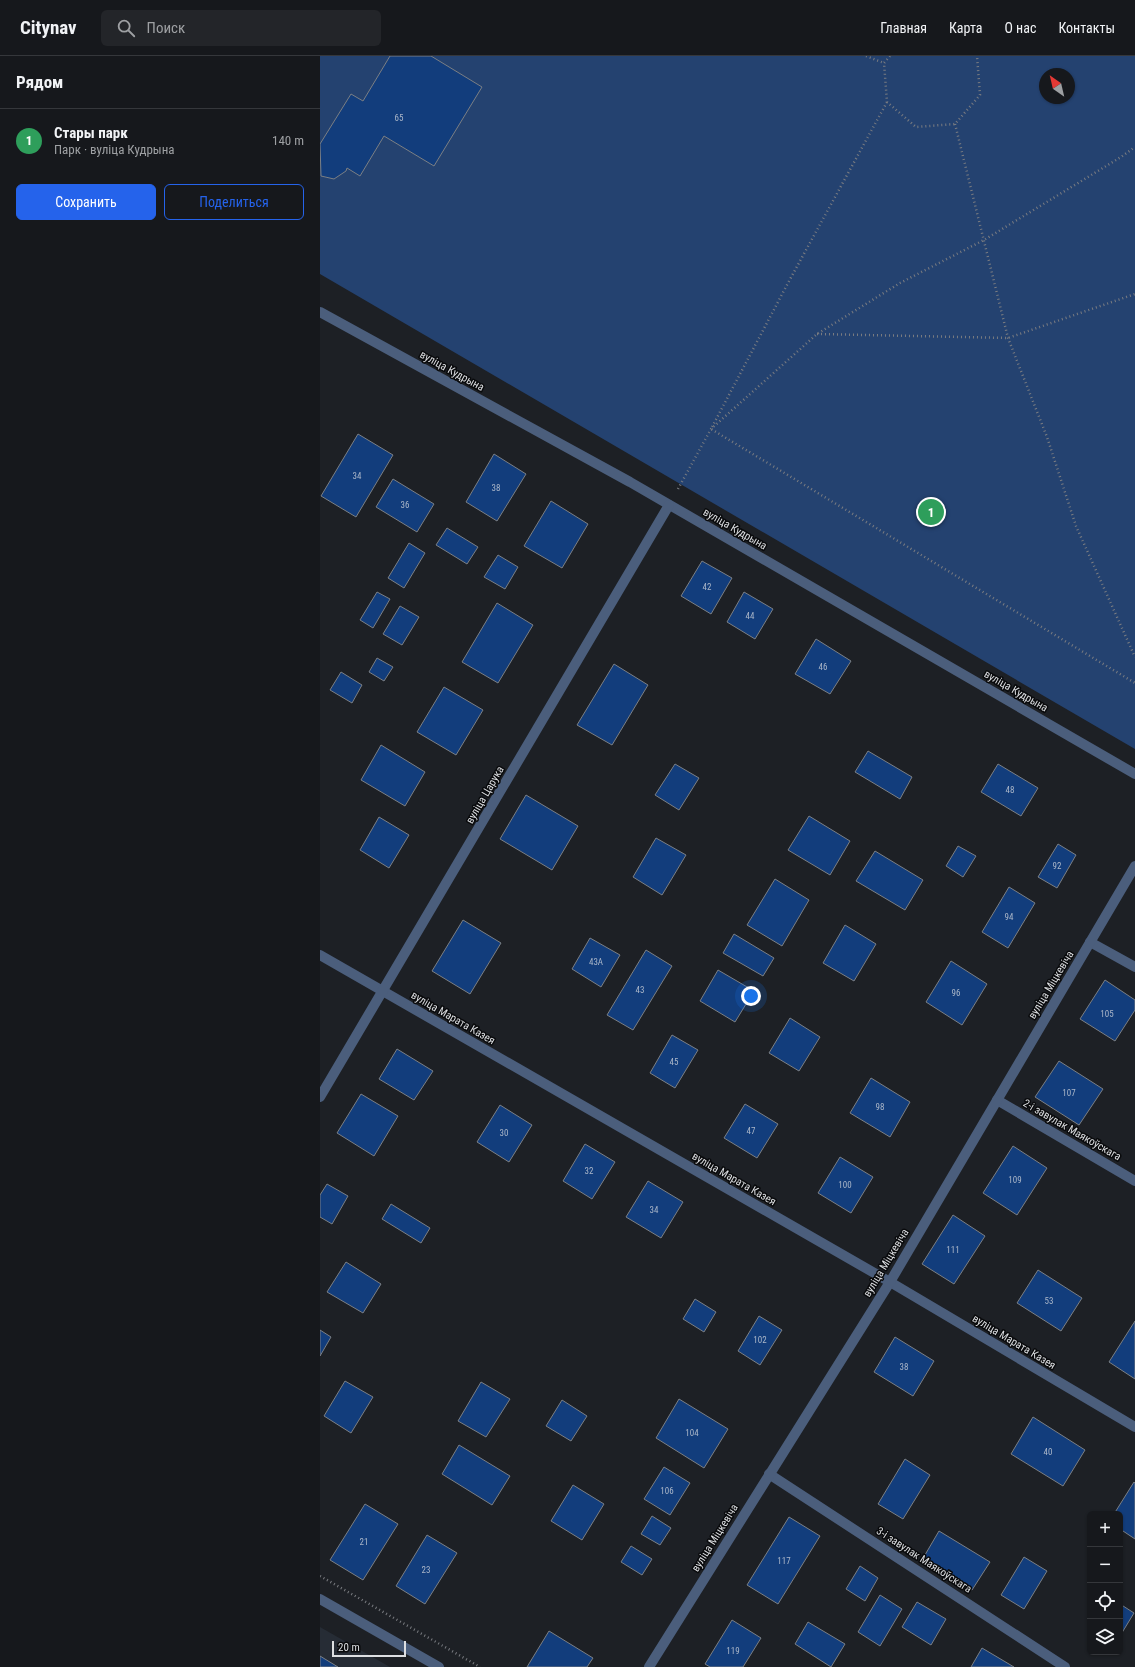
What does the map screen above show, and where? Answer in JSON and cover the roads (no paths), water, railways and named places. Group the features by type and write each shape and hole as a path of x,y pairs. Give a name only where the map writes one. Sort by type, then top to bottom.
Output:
{"street":[{"name":"вуліца Кудрына","path":"320,312 669,505 1135,774"},
{"name":"вуліца Царука","path":"320,1096 669,505"},
{"name":"вуліца Міцкевіча","path":"649,1667 890,1282 1135,866"},
{"path":"1090,942 1135,967"},
{"name":"вуліца Марата Казея","path":"320,955 890,1282 1135,1427"},
{"name":"2-і завулак Маякоўскага","path":"997,1100 1135,1181"},
{"name":"3-і завулак Маякоўскага","path":"769,1474 1065,1667"},
{"path":"320,1599 439,1667"}],"place":[{"name":"Стары парк","path":"931,512"}]}
